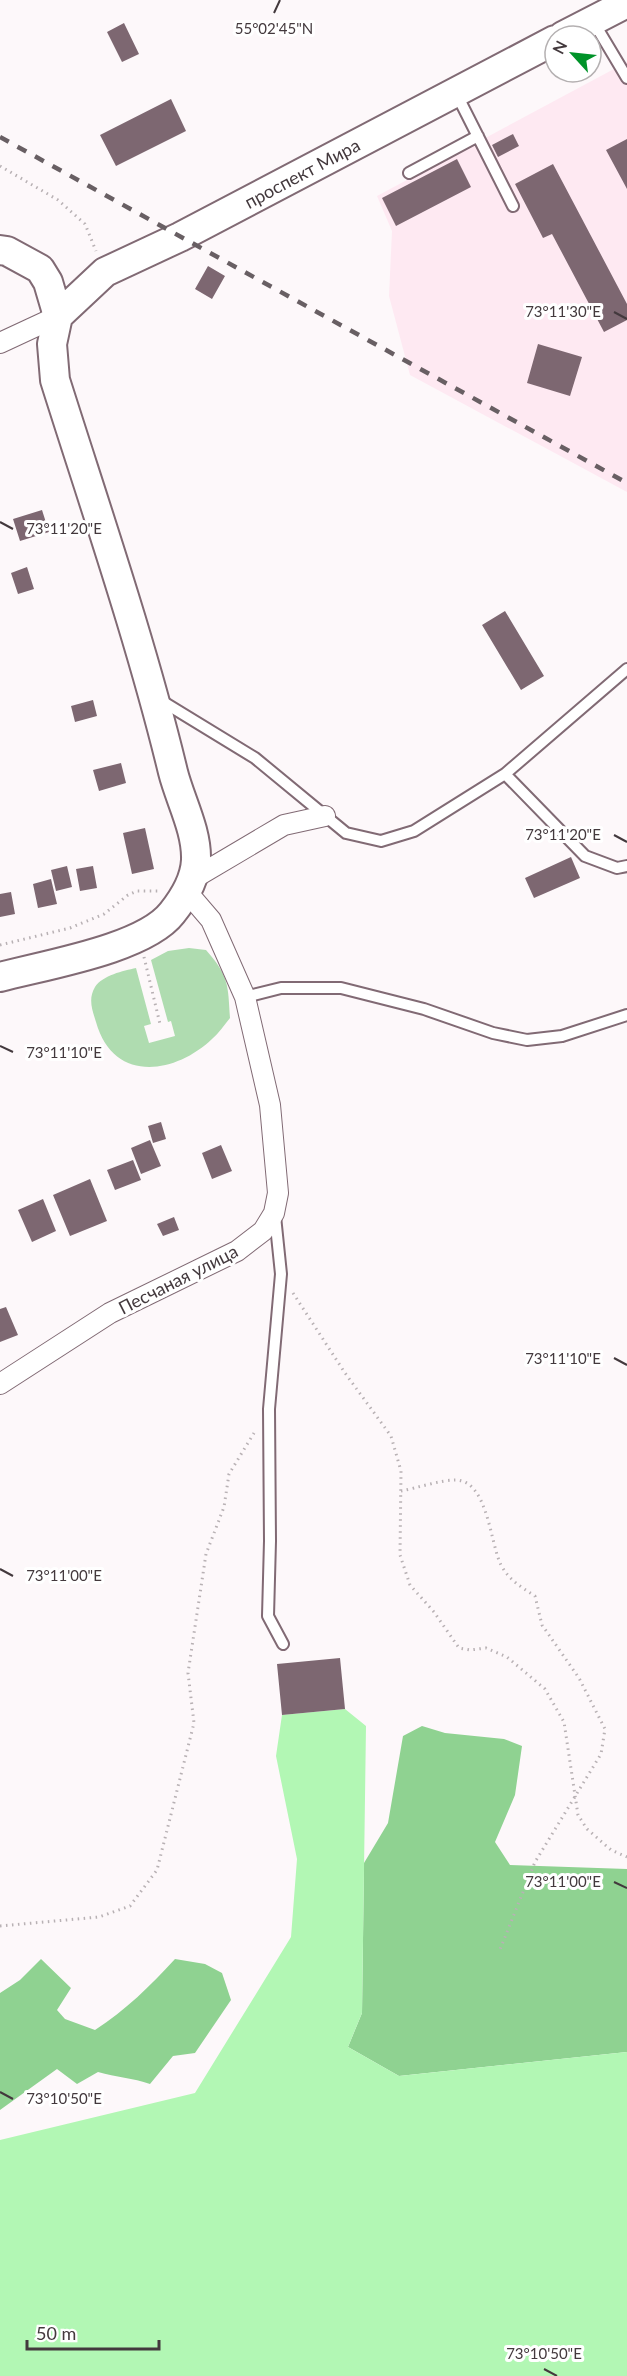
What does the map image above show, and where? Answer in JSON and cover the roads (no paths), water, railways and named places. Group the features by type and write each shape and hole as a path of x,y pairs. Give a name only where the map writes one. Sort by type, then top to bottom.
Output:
{"street":[{"path":"587,24 627,3"},
{"name":"проспект Мира","path":"58,316 105,272 180,237 543,46"},
{"path":"0,250 7,251 40,269 48,282 58,316 52,344 55,381 154,696 174,776 194,840 196,860 189,886 171,915 140,938 111,948 0,977"},
{"path":"0,343 58,316"},
{"path":"189,886 284,825 325,816"},
{"path":"189,886 211,920 245,997 270,1105 278,1193 274,1213"},
{"name":"Песчаная улица","path":"0,1384 110,1313 237,1251 263,1231 274,1213"}],"lane":[{"path":"593,21 627,78"},
{"path":"456,92 513,206"},
{"path":"409,173 478,136"},
{"path":"154,696 255,758 346,833 381,841 414,831 505,774 627,669"},
{"path":"505,774 585,856 616,868 627,866"},
{"path":"245,997 281,988 340,988 424,1009 493,1033 527,1041 562,1036 627,1015"},
{"path":"274,1213 281,1274 269,1409 268,1616 283,1644"}],"railway":[{"path":"0,137 627,483"}]}
